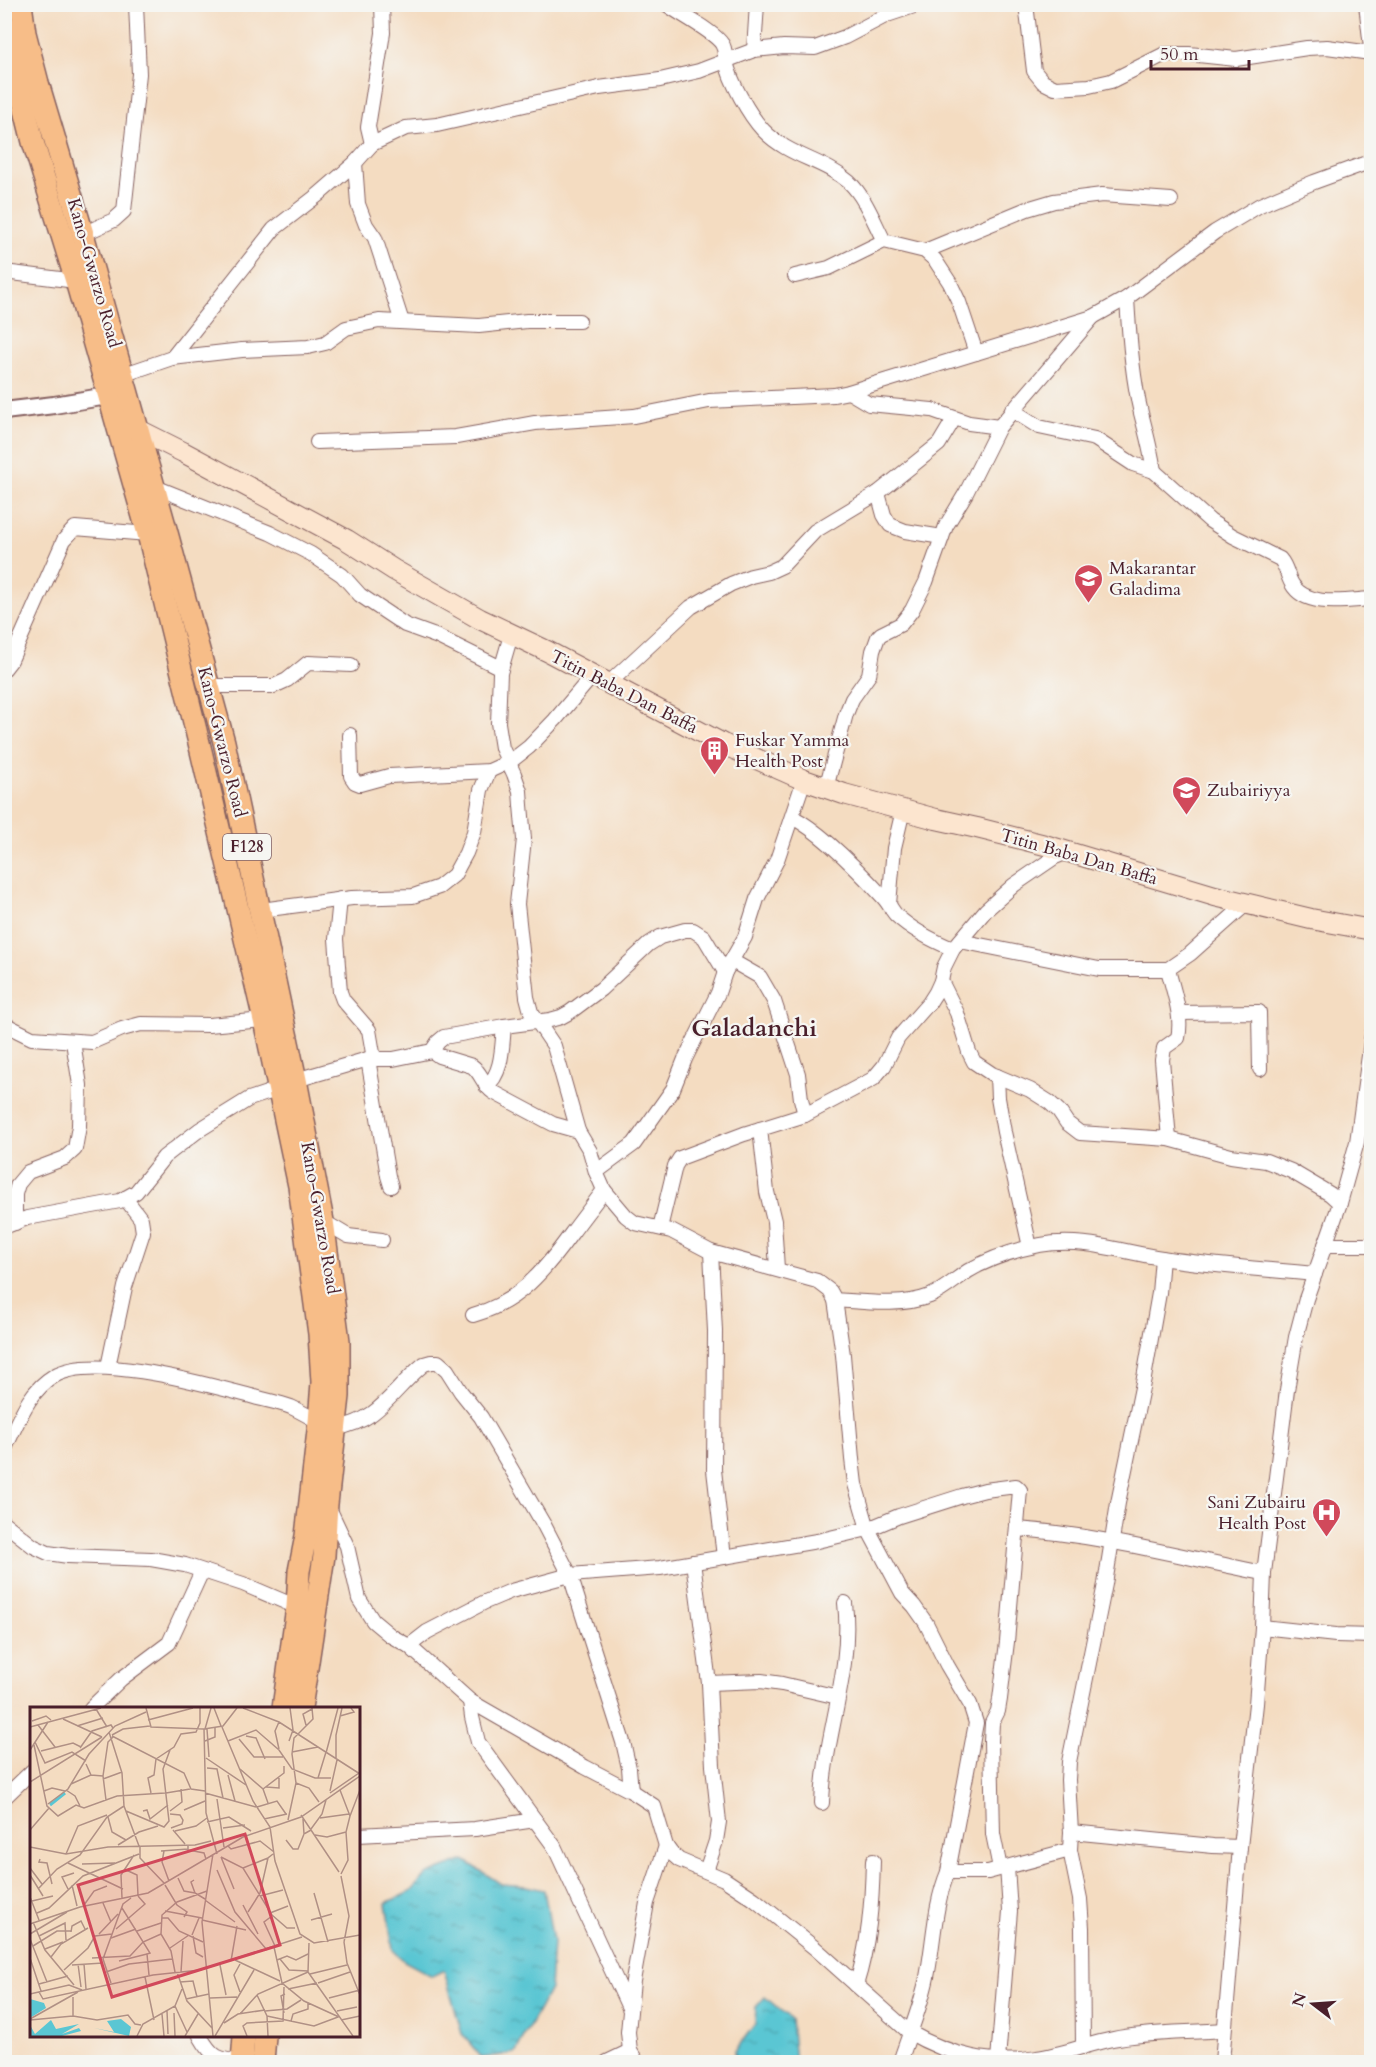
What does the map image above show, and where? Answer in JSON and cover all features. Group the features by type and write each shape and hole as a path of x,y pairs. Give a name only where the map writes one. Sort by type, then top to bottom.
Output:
{"main road":[{"name":"Kano-Gwarzo Road","path":"21,4 38,83 83,234 129,430 148,534 264,1020 288,1085 323,1221 339,1341 340,1385 328,1425 316,1537 324,1557 301,1707"},
{"name":"Kano-Gwarzo Road","path":"4,25 33,142 76,281 119,387"},
{"name":"Kano-Gwarzo Road","path":"129,430 155,487 210,686 261,910 288,1085 319,1334 328,1425 327,1504 316,1537 299,1571 297,1607 283,1707"},
{"name":"Titin Baba Dan Baffa","path":"129,430 347,540 394,570 511,635 723,744 804,780 903,810 1068,852 1246,904 1371,930"},
{"path":"210,795 234,788"},
{"path":"244,2037 249,2062"},
{"path":"249,2062 264,2037"}],"street":[{"path":"83,234 114,220 124,211 139,75 136,4"},
{"path":"372,144 368,127 383,33 382,4"},
{"path":"666,4 721,41 726,53 726,61 742,101 762,129 791,152 826,167 849,183 862,199 884,241"},
{"path":"754,50 758,4"},
{"path":"172,358 274,229 356,163 372,144 406,128 436,125 599,88 660,80 699,71 754,50 784,47 815,48 832,43 887,15 920,4"},
{"path":"1026,4 1034,71 1043,82 1055,88 1089,86 1111,81 1165,54 1236,59 1327,47 1371,54 1366,4"},
{"path":"317,442 456,437 535,423 634,416 709,401 834,395 849,392 1093,317 1127,298 1215,232 1260,205 1371,161"},
{"path":"356,163 358,204 366,225 375,238 402,322"},
{"path":"925,251 967,232 1054,201 1102,195 1172,200"},
{"path":"795,276 829,268 884,241 925,251 935,260 950,283 959,302 976,353"},
{"path":"4,272 76,281"},
{"path":"1127,298 1135,382 1154,471"},
{"path":"826,788 846,714 852,699 869,675 878,637 907,618 926,582 942,537 999,427 1093,317"},
{"path":"4,411 119,387 172,358 242,350 308,347 325,343 346,328 364,323 379,321 479,326 527,321 579,321"},
{"path":"849,392 869,404 932,410 954,419 999,427"},
{"path":"1012,410 1039,427 1095,439 1133,464 1154,471 1210,521 1233,536 1280,559 1286,566 1293,586 1308,597 1333,602 1371,598"},
{"path":"350,735 351,776 355,782 360,784 389,776 489,771 518,756 601,680 691,607 731,584 782,566 815,531 878,493 939,444 954,419"},
{"path":"155,487 270,533 310,554 342,575 360,595 405,625 438,637 501,668"},
{"path":"878,493 887,522 892,527 942,537"},
{"path":"4,669 11,660 64,540 75,528 148,534"},
{"path":"511,635 501,668 498,723 502,748 520,791 524,839 519,878 519,923 526,997 531,1012 554,1046 578,1131 590,1151 604,1190 635,1223 660,1228 682,1236 711,1252 817,1281 830,1291 835,1300 843,1356 855,1484 868,1529 902,1593 926,1623 970,1704 976,1722 948,1872 942,1887 927,1978 900,2062"},
{"path":"210,686 274,686 287,680 308,663 351,665"},
{"path":"261,910 340,899 423,895 439,887 454,875 470,844 481,790 489,771"},
{"path":"596,1172 634,1144 673,1089 729,966 745,937 756,898 772,871 804,780"},
{"path":"889,904 894,848 903,810"},
{"path":"792,817 804,823 867,879 898,917 937,942 1100,969 1168,969 1190,954 1246,904"},
{"path":"660,1228 677,1161 686,1155 805,1115 873,1079 879,1074 898,1038 928,1003 941,981 944,967 956,945 986,910 1014,885 1055,857 1068,852"},
{"path":"340,899 336,939 340,992 343,1000 369,1030 371,1059 391,1186"},
{"path":"10,1225 27,1218 93,1207 125,1198 136,1192 164,1157 199,1130 249,1099 371,1059 393,1059 432,1051 444,1037 550,1020 570,1012 601,989 649,944 660,937 685,930 693,930 704,937 729,966 760,977 774,1001 798,1074 805,1115"},
{"path":"1168,969 1179,1013 1178,1038 1164,1048 1162,1060 1169,1139"},
{"path":"941,981 957,1013 974,1062 1049,1102 1072,1128 1080,1133 1169,1139 1231,1156 1266,1161 1278,1165 1330,1194 1340,1203"},
{"path":"1179,1013 1259,1012 1260,1069"},
{"path":"4,1024 32,1038 92,1042 141,1023 208,1025 264,1020"},
{"path":"486,1086 496,1073 502,1051 504,1026"},
{"path":"1222,2062 1240,1846 1262,1627 1264,1573 1275,1473 1300,1319 1340,1203 1357,1143 1371,1034"},
{"path":"10,1225 18,1184 28,1172 65,1158 75,1149 79,1126 80,1085 73,1042"},
{"path":"432,1051 439,1056 476,1069 486,1086 493,1092 536,1116 553,1124 578,1131"},
{"path":"997,1076 1004,1132 1030,1248"},
{"path":"1365,1090 1371,1105"},
{"path":"760,1129 767,1192 774,1221 777,1269"},
{"path":"474,1315 506,1302 542,1273 604,1190"},
{"path":"108,1367 125,1287 143,1232 141,1219 125,1198"},
{"path":"323,1221 348,1236 382,1240"},
{"path":"835,1300 881,1302 919,1299 931,1295 982,1263 999,1256 1060,1243 1082,1243 1162,1258 1315,1274"},
{"path":"1325,1245 1371,1245"},
{"path":"711,1252 715,1331 714,1470 724,1557"},
{"path":"1083,2047 1080,1899 1070,1850 1068,1804 1070,1762 1118,1503 1144,1378 1159,1293 1162,1258"},
{"path":"4,1450 37,1388 57,1374 87,1367 108,1367 169,1376 290,1407 328,1425 348,1426 369,1418 424,1364 430,1362 442,1364 481,1418 544,1525 570,1575 622,1742 632,1791"},
{"path":"409,1646 427,1632 485,1602 512,1591 570,1575 639,1570 818,1541 868,1529 945,1501 985,1490 1013,1486 1020,1490 1007,1642 998,1711 992,1723 993,1834 1004,1868 1010,1911 998,2060"},
{"path":"327,1504 347,1546 359,1599 365,1611 382,1629 409,1646 470,1701 585,1767 632,1791 654,1806 666,1846 679,1860 724,1880 754,1899 816,1949 909,2032 967,2060 1022,2060 1129,2037 1224,2030"},
{"path":"4,1523 33,1546 48,1553 151,1559 243,1584 297,1607"},
{"path":"1017,1529 1112,1540 1264,1573"},
{"path":"693,1562 709,1683 713,1766 719,1822 716,1841 706,1871"},
{"path":"92,1707 121,1679 169,1643 202,1571"},
{"path":"822,1803 826,1755 844,1673 847,1632 845,1604"},
{"path":"1262,1627 1336,1635 1371,1636"},
{"path":"709,1683 782,1684 838,1696"},
{"path":"470,1701 478,1742 563,1861 630,2010"},
{"path":"976,1722 992,1723"},
{"path":"4,1798 30,1773"},
{"path":"360,1835 475,1829 535,1820"},
{"path":"1071,1832 1214,1846 1240,1846"},
{"path":"607,2062 633,2057 630,2010 647,1903 666,1846"},
{"path":"948,1872 988,1872 1070,1850"},
{"path":"856,1986 867,1943 873,1861"},
{"path":"201,2037 215,2057 224,2061 249,2062"}],"water":[{"path":"464,1860 501,1884 544,1890 553,1941 550,1989 515,2053 482,2058 462,2034 444,1970 432,1976 404,1961 393,1950 386,1903 412,1891 426,1875"},
{"path":"765,1997 791,2019 795,2062 736,2062 735,2051 755,2024 756,2007"}],"place":[{"name":"Makarantar Galadima","path":"1088,604"},
{"name":"Fuskar Yamma Health Post","path":"714,776"},
{"name":"Zubairiyya","path":"1186,816"},
{"name":"Sani Zubairu Health Post","path":"1327,1538"}],"district":[{"name":"Galadanchi","path":"754,1028"}]}
